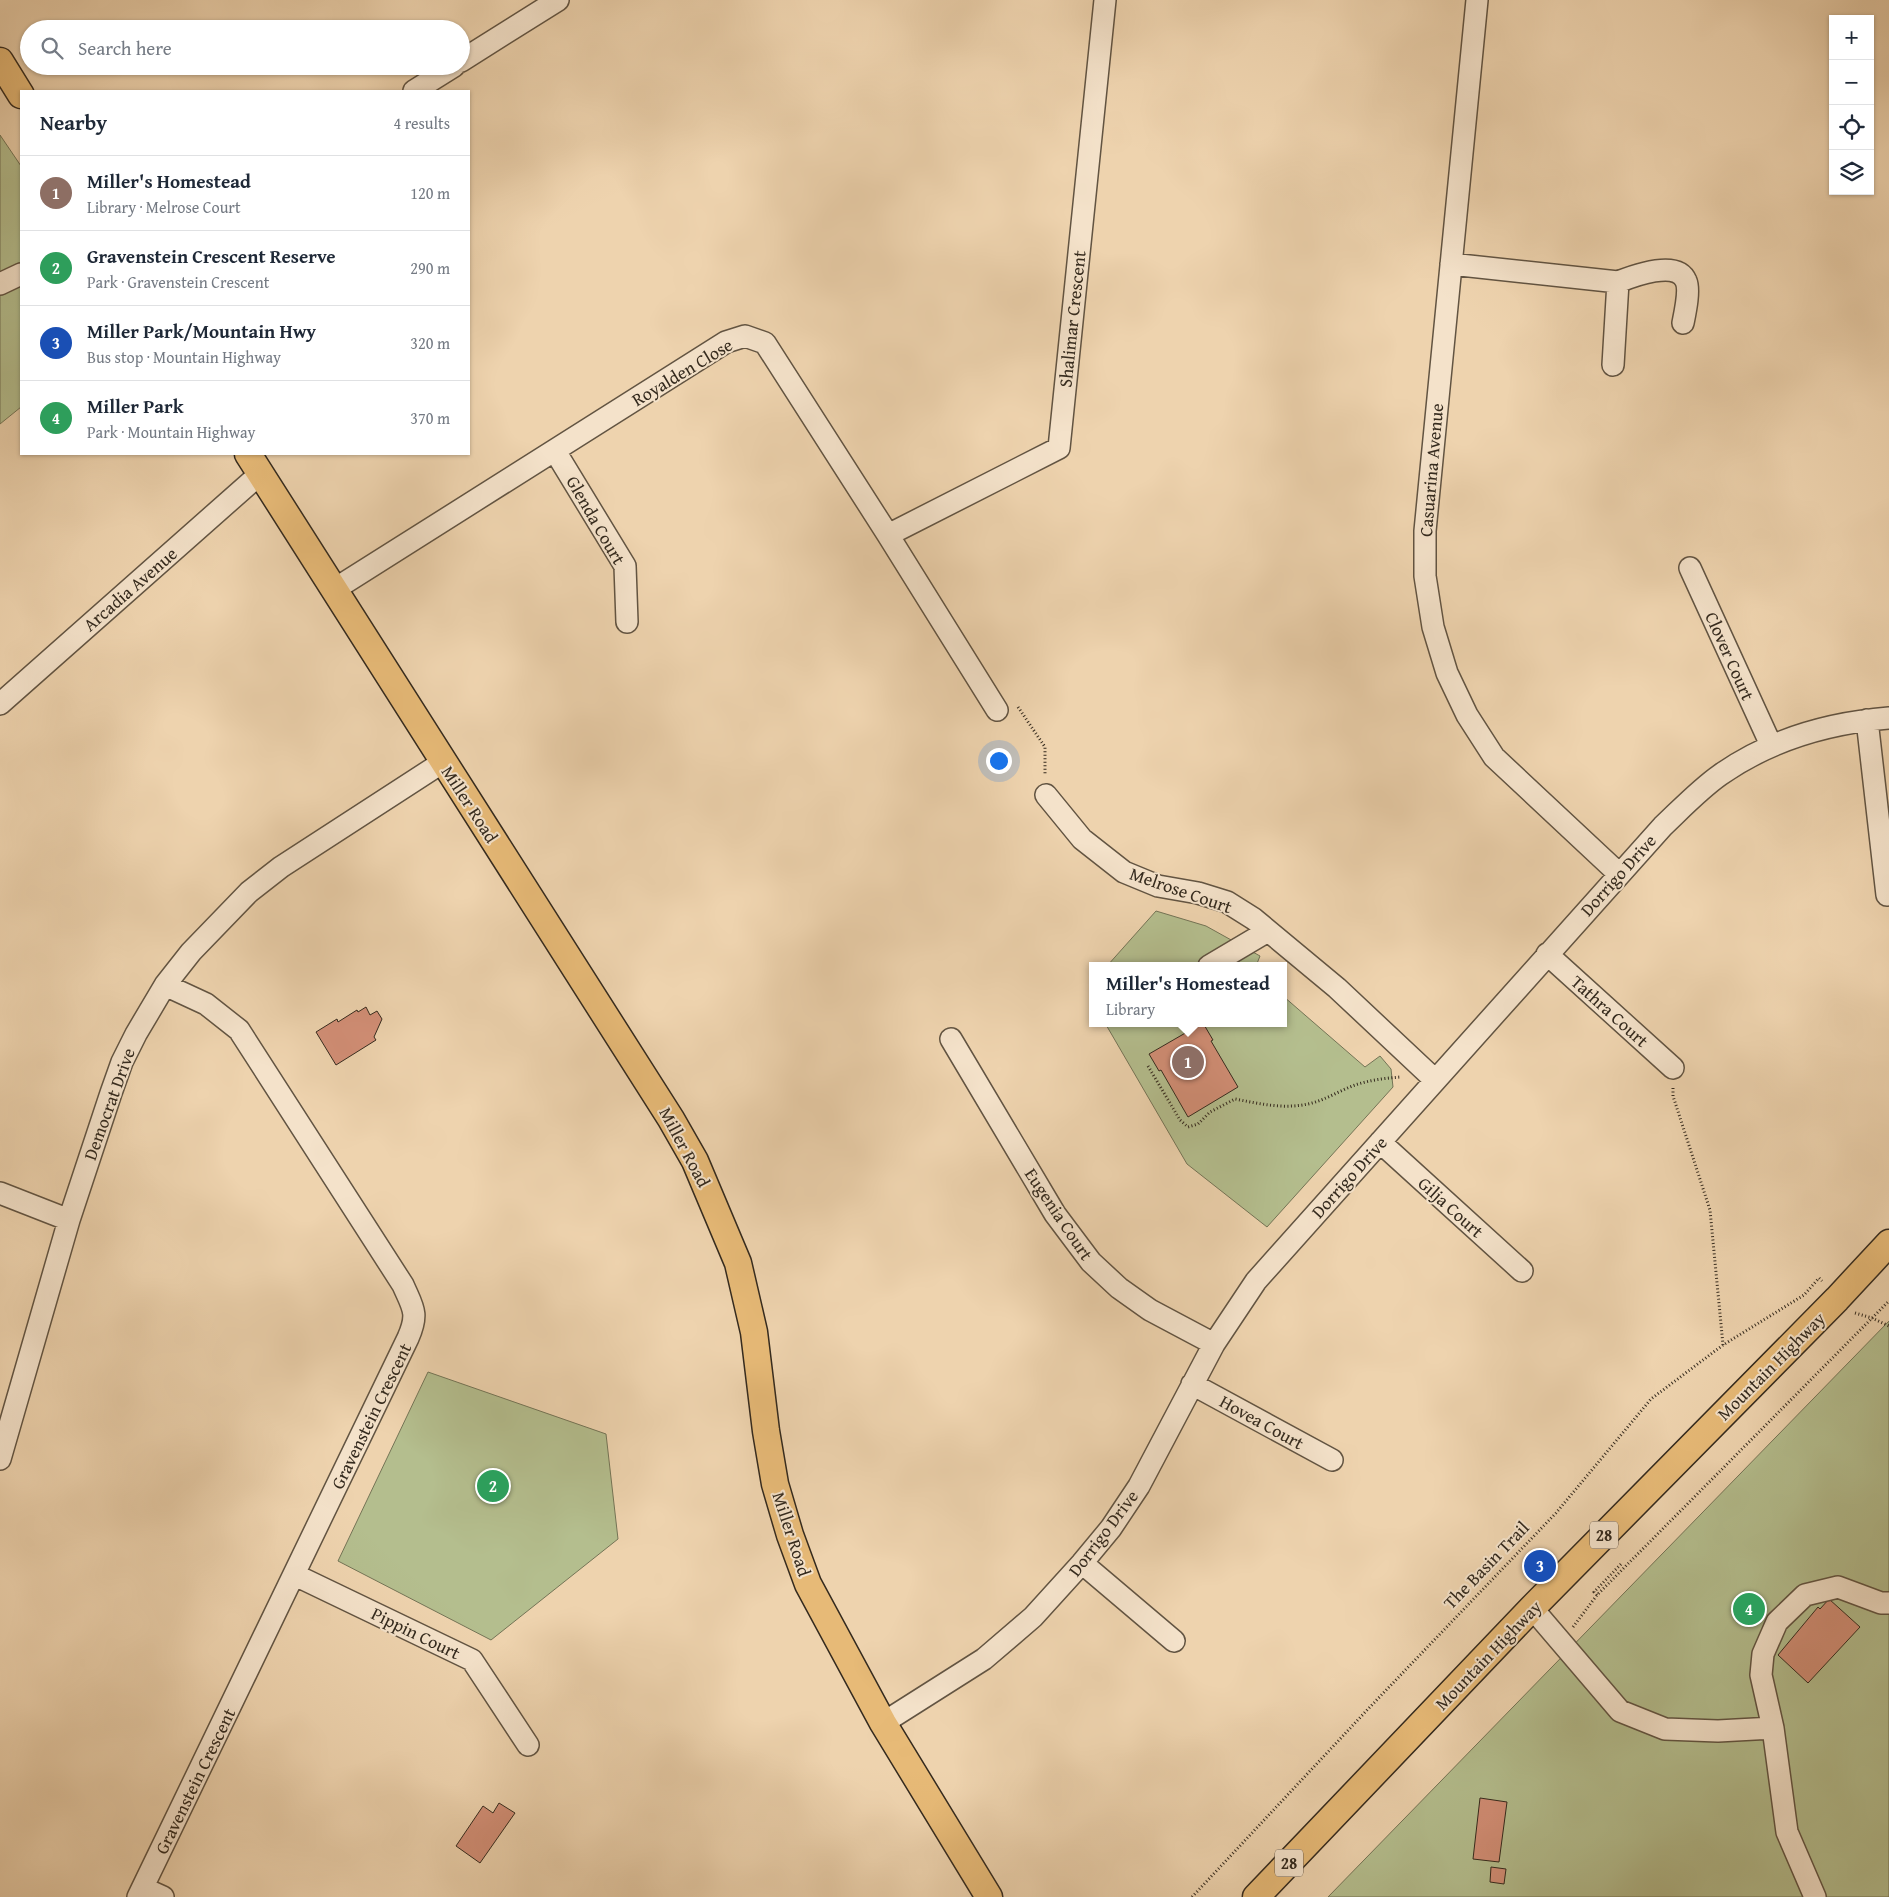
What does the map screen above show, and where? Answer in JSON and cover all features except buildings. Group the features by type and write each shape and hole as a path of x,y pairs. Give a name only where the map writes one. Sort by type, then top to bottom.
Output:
{"main road":[{"path":"0,61 20,93"},
{"name":"Miller Road","path":"254,464 590,990 695,1161 738,1263 754,1332 766,1431 775,1484 790,1536 808,1584 883,1724 989,1897"},
{"name":"Mountain Highway","path":"1256,1897 1532,1608 1837,1299 1889,1243"}],"street":[{"path":"470,56 558,0"},
{"name":"Shalimar Crescent","path":"888,535 1059,448 1105,0"},
{"name":"Casuarina Avenue","path":"1477,0 1425,530 1425,576 1433,628 1447,672 1467,716 1494,757 1618,873"},
{"path":"416,90 440,75"},
{"path":"1451,264 1618,282 1641,274 1664,270 1680,274 1686,280 1687,288 1684,323"},
{"path":"0,284 20,274"},
{"path":"1613,365 1618,282"},
{"name":"Royalden Close","path":"335,589 726,342 745,336 765,343 888,535 1005,706"},
{"name":"Glenda Court","path":"555,451 625,566 627,622"},
{"name":"Arcadia Avenue","path":"0,704 254,464"},
{"name":"Clover Court","path":"1690,568 1770,745"},
{"name":"Dorrigo Drive","path":"883,1724 984,1659 1033,1617 1082,1563 1111,1528 1139,1486 1214,1344 1256,1281 1618,873 1662,826 1719,775 1770,745 1830,726 1889,718"},
{"path":"1867,720 1887,895"},
{"name":"Democrat Drive","path":"0,1459 69,1220 122,1062 165,985 191,952 249,892 274,872 443,762"},
{"name":"Melrose Court","path":"1046,795 1082,840 1124,872 1158,886 1198,893 1227,902 1254,919 1337,988 1435,1080"},
{"path":"1216,962 1268,931"},
{"name":"Tathra Court","path":"1547,954 1673,1068"},
{"name":"Gravenstein Crescent","path":"140,1892 408,1338 414,1325 415,1312 403,1285 239,1030 206,1004 165,985"},
{"name":"Eugenia Court","path":"951,1039 1055,1214 1090,1262 1119,1288 1150,1310 1214,1344"},
{"name":"Gilja Court","path":"1380,1142 1522,1271"},
{"path":"0,1193 69,1220"},
{"name":"Hovea Court","path":"1192,1384 1332,1460"},
{"path":"1082,1563 1174,1641"},
{"name":"Pippin Court","path":"295,1575 472,1660 528,1745"},
{"path":"1815,1897 1787,1832 1773,1728 1761,1675 1763,1654 1777,1622 1804,1595 1838,1587 1881,1604 1889,1603"},
{"path":"1532,1608 1620,1711 1665,1729 1718,1731 1773,1728"},
{"path":"140,1892 163,1897"}],"path":[{"path":"1005,706 1045,747 1046,795"},
{"path":"1148,1066 1180,1120 1188,1127 1198,1124 1210,1112 1235,1099 1265,1105 1293,1106 1313,1103 1356,1085 1381,1079 1405,1077"},
{"path":"1673,1068 1673,1096 1710,1210 1723,1345"},
{"name":"The Basin Trail","path":"1192,1897 1362,1715 1556,1513 1651,1399 1723,1345 1804,1295 1819,1278"},
{"path":"1560,1642 1597,1595 1889,1301"},
{"path":"1872,1318 1889,1326"},
{"path":"1597,1595 1594,1592 1622,1563"}],"green space":[{"path":"0,135 20,165 20,408 0,424"},
{"path":"1156,911 1206,926 1260,956 1258,962 1111,962"},
{"path":"1287,999 1365,1067 1380,1056 1391,1069 1393,1087 1267,1227 1187,1164 1107,1027 1287,1027"},
{"path":"1889,1321 1889,1897 1328,1897"},
{"path":"428,1372 606,1434 618,1539 491,1640 338,1561"}],"place":[{"name":"Miller's Homestead","path":"1188,1062"},
{"name":"Gravenstein Crescent Reserve","path":"493,1486"},
{"name":"Miller Park/Mountain Hwy","path":"1540,1566"},
{"name":"Miller Park","path":"1749,1609"}]}
